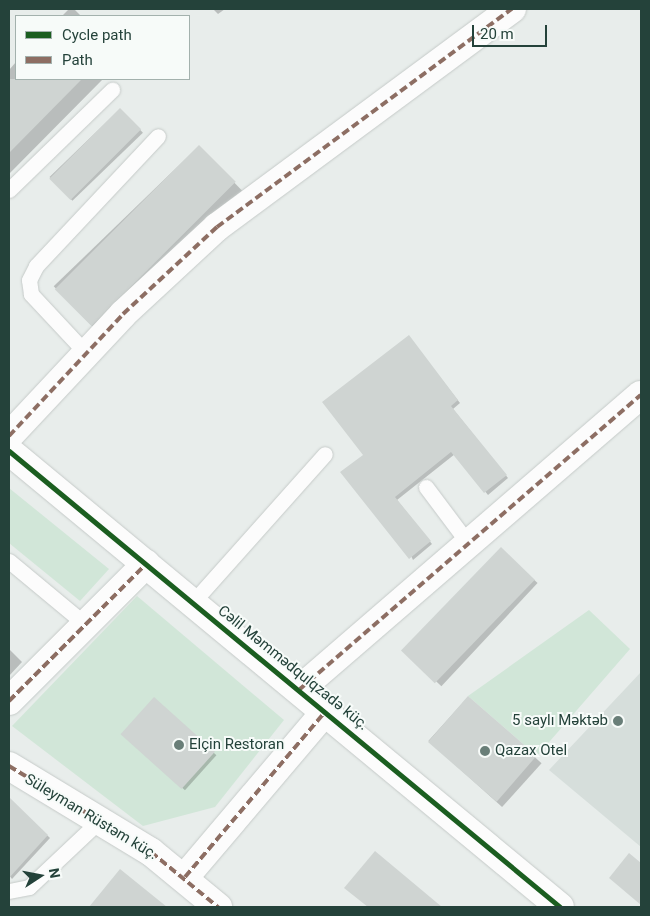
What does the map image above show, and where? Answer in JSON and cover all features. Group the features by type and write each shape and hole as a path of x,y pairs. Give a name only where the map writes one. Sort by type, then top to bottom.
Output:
{"street":[{"path":"9,436 86,353 217,226 512,9"},
{"path":"300,689 641,395"},
{"name":"Cəlil Məmmədqulqzadə küç.","path":"9,450 300,689 560,907"},
{"path":"9,701 146,564"},
{"path":"185,877 326,711"},
{"name":"Süleyman Rüstəm küç.","path":"9,766 36,787 100,820 185,877 218,907"}],"lane":[{"path":"9,190 112,90"},
{"path":"86,353 31,294 29,280 36,266 158,136"},
{"path":"193,602 325,454"},
{"path":"426,487 468,543"},
{"path":"9,562 85,624"},
{"path":"9,891 29,887 100,820"}],"shaded area":[{"name":"5 saylı Məktəb","path":"641,672 641,847 549,770"}],"green space":[{"path":"9,488 109,569 80,601 9,543"},
{"path":"137,596 284,720 215,807 143,826 12,726"},
{"path":"589,610 630,649 537,756 468,696"}],"building":[{"path":"9,79 81,80 9,153"},
{"path":"120,108 141,129 71,200 49,179"},
{"path":"199,145 236,182 92,326 55,289"},
{"path":"409,335 458,400 451,406 507,475 484,493 451,452 395,497 431,541 409,559 340,472 363,455 322,402"},
{"path":"501,547 535,580 435,683 401,651"},
{"path":"468,696 537,756 497,802 428,742"},
{"path":"154,697 215,752 181,789 121,734"},
{"path":"9,797 48,835 9,878"},
{"path":"375,851 442,907 368,907 344,888"},
{"path":"629,853 641,863 641,905 609,878"},
{"path":"120,869 167,907 89,907"}],"marked path":[{"path":"9,436 123,314 217,227 512,9"},
{"path":"300,689 641,395"},
{"path":"9,701 146,564"},
{"path":"185,877 326,711"},
{"path":"9,766 151,852 218,907"}],"cycle path":[{"path":"9,451 560,907"}],"place":[{"name":"5 saylı Məktəb","path":"618,721"},
{"name":"Elçin Restoran","path":"179,745"},
{"name":"Qazax Otel","path":"485,751"}]}
